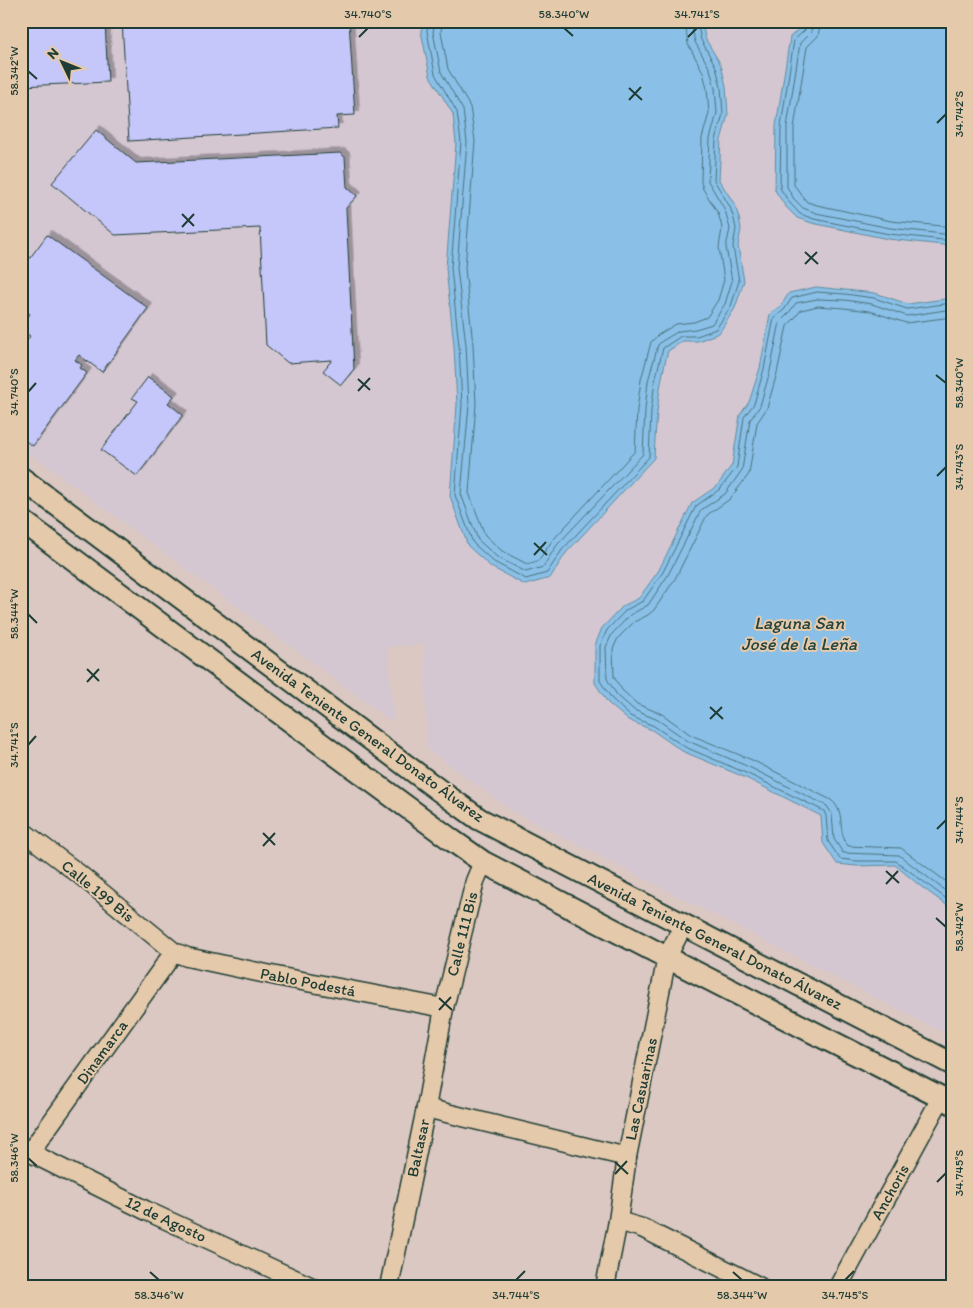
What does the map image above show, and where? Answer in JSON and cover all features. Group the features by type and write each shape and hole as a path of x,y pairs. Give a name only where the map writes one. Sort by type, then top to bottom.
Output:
{"main road":[{"name":"Avenida Teniente General Donato Álvarez","path":"21,478 472,814 952,1064"},
{"name":"Avenida Teniente General Donato Álvarez","path":"21,520 316,740 484,862 946,1101"}],"street":[{"name":"Calle 199 Bis","path":"21,830 174,952"},
{"name":"Calle 111 Bis","path":"444,1008 475,881 484,862"},
{"name":"Las Casuarinas","path":"604,1287 618,1221 627,1158 667,958 684,924"},
{"name":"Pablo Podestá","path":"174,952 187,957 281,977 444,1008"},
{"name":"Dinamarca","path":"26,1150 174,952"},
{"name":"Baltasar","path":"389,1287 426,1108 444,1008"},
{"name":"Anchoris","path":"838,1287 946,1101"},
{"path":"426,1108 627,1158"},
{"name":"12 de Agosto","path":"26,1150 147,1211 312,1287"},
{"path":"618,1221 642,1228 760,1287"}],"shaded area":[{"path":"21,21 952,21 952,1022 946,1034 512,811 427,749 424,644 387,647 394,723 21,447"}],"water":[{"path":"424,21 705,21 703,26 705,38 721,65 726,86 728,115 721,140 719,180 735,205 741,229 738,246 744,281 735,308 719,333 698,341 683,341 668,351 658,404 654,458 566,553 550,578 525,585 491,567 468,546 450,496 457,405 454,346 446,268 456,143 453,114 430,76 421,31"},
{"path":"803,21 952,21 952,246 888,239 812,223 797,218 785,206 775,190 776,126 790,37 801,27"},
{"name":"Laguna San José de la Leña","path":"816,287 875,293 908,304 952,298 952,909 895,865 857,866 837,864 823,843 821,816 744,777 682,751 652,730 628,720 608,703 595,683 595,645 602,628 623,606 639,598 659,570 692,503 717,486 732,465 740,415 749,402 760,368 770,314 780,307 789,293"}],"building":[{"path":"21,21 105,21 108,82 21,86"},
{"path":"122,21 349,21 355,115 337,116 338,128 129,141"},
{"path":"96,130 136,163 340,153 345,157 347,187 357,196 346,208 354,369 341,385 323,371 332,360 288,363 266,345 260,228 115,235 52,183"},
{"path":"47,235 148,308 102,372 79,355 75,360 82,365 80,368 87,373 33,446 21,438 21,348 30,336 21,330 21,326 30,314 21,308 21,270"},
{"path":"148,377 174,396 168,403 183,415 137,476 101,450 138,401 132,398"}]}
